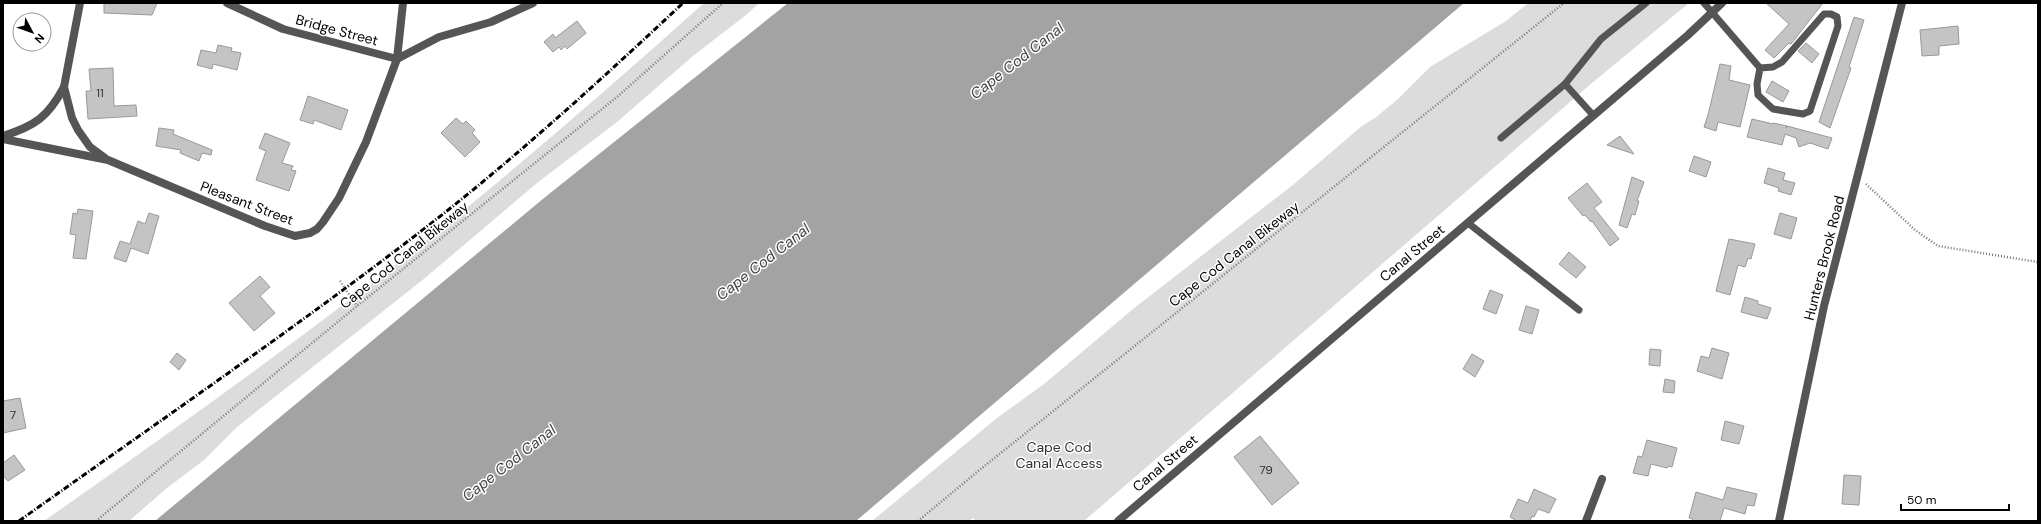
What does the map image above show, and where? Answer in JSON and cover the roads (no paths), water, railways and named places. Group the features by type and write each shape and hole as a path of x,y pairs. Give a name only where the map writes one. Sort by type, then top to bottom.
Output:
{"street":[{"path":"3,138 30,125 47,114 54,105 64,87 80,3"},
{"name":"Bridge Street","path":"227,3 283,29 397,59"},
{"name":"Pleasant Street","path":"3,138 108,160 265,226 295,236 310,233 317,229 323,222 339,198 366,142 397,59 403,3"},
{"path":"397,59 439,37 491,22 533,3"},
{"name":"Canal Street","path":"1118,521 1594,115 1722,3"},
{"name":"Hunters Brook Road","path":"1779,521 1824,306 1902,3"},
{"path":"64,87 72,118 78,130 90,148 108,160"},
{"path":"1586,521 1602,479"}],"lane":[{"path":"1501,138 1565,84 1601,39 1646,3"},
{"path":"1704,3 1760,68"},
{"path":"1824,14 1837,16 1838,26 1810,110 1803,114 1773,109 1766,104 1758,95 1757,84 1760,68 1773,67 1782,62 1824,14"},
{"path":"1565,84 1594,115"},
{"path":"1468,222 1579,310"}],"water":[{"name":"Cape Cod Canal","path":"788,3 1464,3 856,521 155,521 544,198"}],"railway":[{"path":"19,521 283,334 438,218 501,167 563,113 683,3"}],"park label":[{"name":"Cape Cod Canal Access","path":"1059,456"}]}
